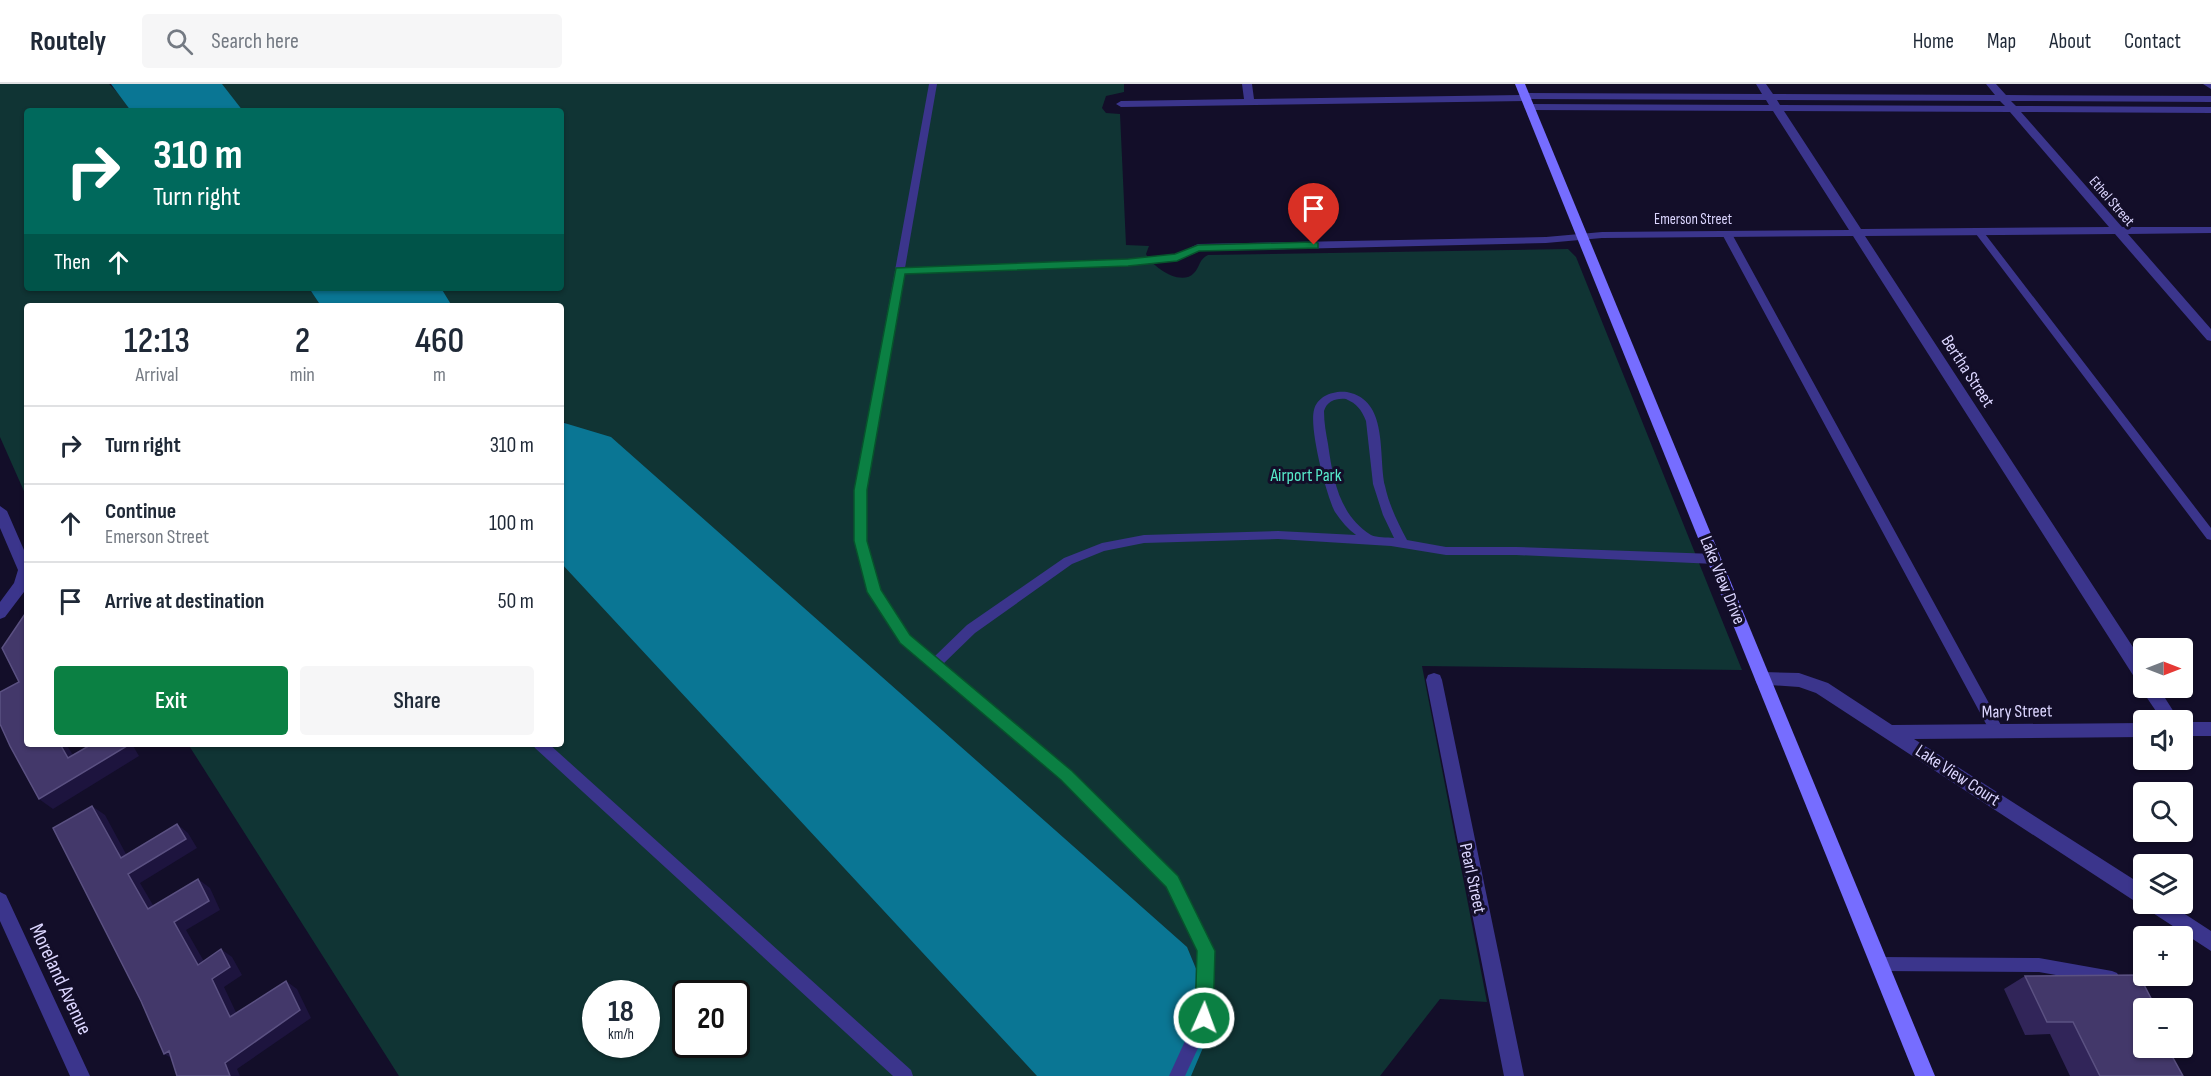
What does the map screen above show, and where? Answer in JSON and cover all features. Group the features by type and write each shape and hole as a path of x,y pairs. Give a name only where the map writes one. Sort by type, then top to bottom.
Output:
{"street":[{"path":"1247,84 1250,103"},
{"name":"Lake View Drive","path":"1520,84 1925,1076"},
{"name":"Bertha Street","path":"1761,84 2133,661"},
{"name":"Ethel Street","path":"1991,84 2211,337"},
{"path":"1773,102 2003,98 2211,99"},
{"path":"1121,104 1527,100 1773,102 2013,109 2211,110"},
{"name":"Emerson Street","path":"1177,257 1198,248 1552,240 1602,235 2211,230"},
{"path":"0,511 24,566"},
{"path":"0,613 21,585 24,574"},
{"name":"Lake View Court","path":"1764,679 1800,680 1816,685 2133,890"},
{"name":"Pearl Street","path":"1434,680 1514,1076"},
{"name":"Mary Street","path":"1892,732 2133,729"},
{"path":"2193,729 2211,729"},
{"name":"Moreland Avenue","path":"0,901 80,1076"},
{"path":"2169,914 2211,942"}],"lane":[{"path":"933,84 861,490 860,541 874,592 905,639 1066,775 1172,882 1206,951 1204,1018 1177,1076"},
{"path":"1979,232 2211,536"},
{"path":"1727,234 1996,731"},
{"path":"900,271 1128,262 1177,257"},
{"path":"1371,541 1346,519 1338,506 1330,484 1318,412 1324,401 1332,396 1344,395 1356,398 1367,408 1372,421 1380,491 1385,510 1402,543"},
{"path":"935,664 971,629 1032,584 1068,561 1102,547 1169,537 1278,535 1402,543 1446,551 1516,551 1715,559"},
{"path":"543,747 904,1076"},
{"path":"1879,964 2040,965 2112,978"}],"green space":[{"path":"0,84 109,84 133,108 24,108 24,291 311,291 322,303 24,303 24,491 0,437"},
{"name":"Airport Park","path":"207,84 1124,84 1124,92 1106,96 1102,108 1106,113 1120,114 1126,245 1149,246 1146,254 1149,259 1167,274 1175,277 1188,277 1194,273 1208,255 1568,249 1576,257 1742,670 1422,666 1487,1002 1440,999 1380,1076 399,1076 190,747 564,747 564,551 1065,1066 1147,976 564,422 564,303 439,303 426,291 564,291 564,108 233,108"}],"building":[{"path":"24,615 24,747 62,747 68,758 87,747 125,747 39,799 0,724 0,692 19,682 2,648"},
{"path":"92,806 121,858 177,824 186,839 128,874 148,909 198,879 209,901 174,922 198,965 221,949 230,967 212,979 230,1017 286,981 300,1010 225,1063 230,1076 177,1076 169,1051 164,1054 141,1001 53,828"},
{"path":"2133,975 2133,986 2145,986 2151,998 2133,998 2133,1058 2173,1058 2183,1076 2100,1076 2073,1022 2047,1022 2025,976"}],"runway":[{"path":"162,84 187,108"},
{"path":"374,291 387,303"},
{"path":"564,476 1117,1017"}],"route":[{"path":"1204,1018 1206,951 1172,882 1066,775 905,639 874,592 860,541 861,490 900,271 1128,262 1177,257 1198,248 1314,245"}]}
